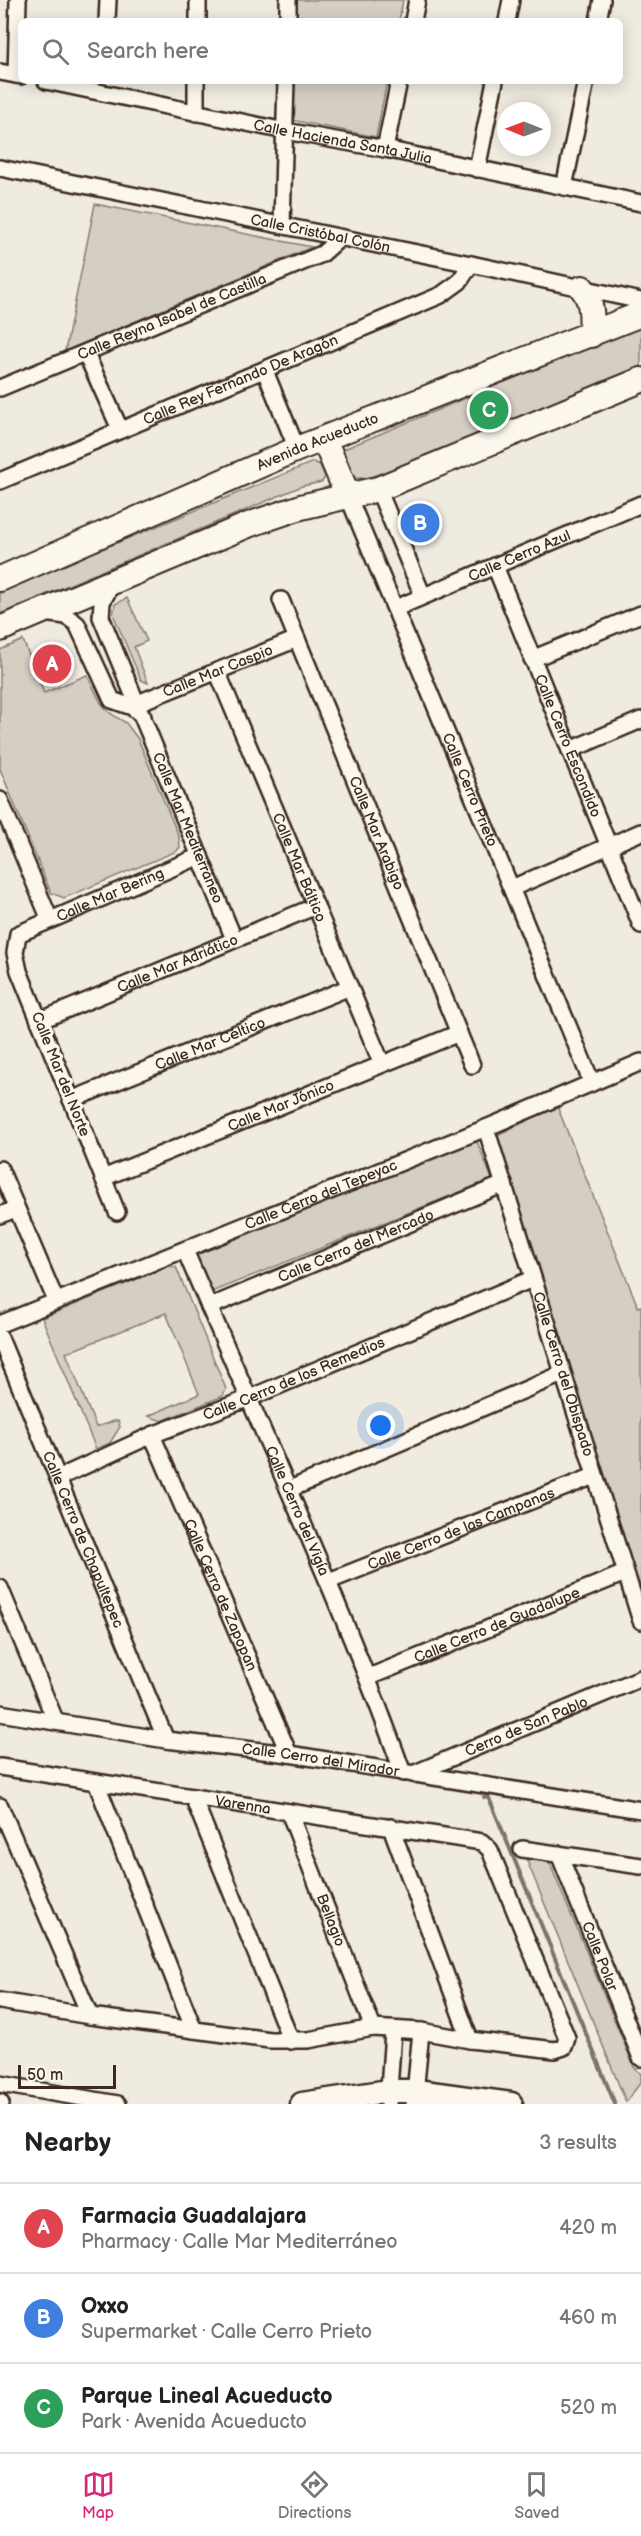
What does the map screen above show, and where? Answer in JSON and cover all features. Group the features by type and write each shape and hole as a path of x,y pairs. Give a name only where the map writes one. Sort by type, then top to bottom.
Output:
{"main road":[{"path":"582,288 588,294 591,307 591,335"},
{"name":"Avenida Acueducto","path":"0,579 297,449 641,314"},
{"path":"0,629 249,524 301,507 378,489 641,380"},
{"path":"324,439 348,496"}],"street":[{"path":"18,0 18,18"},
{"path":"107,18 108,0"},
{"path":"198,0 198,18"},
{"path":"288,0 288,18"},
{"path":"414,18 417,0"},
{"path":"508,18 511,0"},
{"path":"599,18 602,0"},
{"path":"0,72 18,75"},
{"name":"Calle Hacienda Santa Julia","path":"76,84 106,87 196,113 285,132 385,148 641,203"},
{"path":"196,84 196,113"},
{"path":"282,225 286,84"},
{"path":"385,148 398,84"},
{"path":"477,169 494,84"},
{"path":"564,187 585,84"},
{"name":"Calle Cristóbal Colón","path":"0,168 641,301"},
{"name":"Calle Reyna Isabel de Castilla","path":"0,388 322,254 340,238"},
{"name":"Calle Rey Fernando De Aragón","path":"0,481 441,295 459,282 471,264"},
{"path":"86,354 120,429"},
{"path":"265,371 297,449"},
{"path":"378,489 423,596"},
{"name":"Calle Cerro Prieto","path":"348,496 592,1083"},
{"name":"Calle Cerro Azul","path":"396,608 641,504"},
{"name":"Calle Cerro Escondido","path":"495,566 641,925"},
{"name":"Calle Mar Mediterráneo","path":"114,581 100,607 101,617 141,709 234,939"},
{"name":"Calle Mar Arabigo","path":"281,600 472,1065"},
{"path":"37,613 62,615 71,619 79,627 112,700 141,709"},
{"path":"532,659 641,614"},
{"path":"86,643 108,634"},
{"name":"Calle Mar Caspio","path":"141,709 217,671 297,639"},
{"name":"Calle Mar Báltico","path":"217,671 382,1064"},
{"path":"570,750 641,720"},
{"path":"0,800 50,920"},
{"path":"512,888 641,832"},
{"name":"Calle Mar Bering","path":"18,934 200,856"},
{"name":"Calle Mar Adriático","path":"39,1021 316,906"},
{"name":"Calle Mar del Norte","path":"18,934 16,962 117,1212"},
{"name":"Calle Mar Céltico","path":"71,1100 350,987"},
{"name":"Calle Mar Jónico","path":"103,1178 459,1033"},
{"name":"Calle Cerro del Tepeyac","path":"0,1324 486,1128 641,1062"},
{"name":"Calle Cerro del Obispado","path":"486,1128 641,1621"},
{"path":"0,1169 56,1301"},
{"name":"Calle Cerro del Mercado","path":"209,1307 504,1184"},
{"path":"0,1215 16,1209"},
{"name":"Calle Cerro del Vigía","path":"184,1250 247,1398 290,1489 408,1773"},
{"name":"Calle Cerro de los Remedios","path":"58,1478 152,1435 247,1398 532,1279"},
{"name":"Calle Cerro de Chapultepec","path":"0,1338 166,1740"},
{"path":"290,1489 562,1374"},
{"name":"Calle Cerro de Zapopan","path":"152,1435 289,1754"},
{"name":"Calle Cerro de las Campanas","path":"329,1581 594,1476"},
{"name":"Calle Cerro de Guadalupe","path":"369,1677 625,1573"},
{"path":"0,1588 57,1722"},
{"name":"Cerro de San Pablo","path":"408,1773 641,1678"},
{"name":"Calle Cerro del Mirador","path":"0,1713 166,1740 289,1754 641,1810"},
{"name":"Varenna","path":"0,1767 391,1827 485,1844 490,1850 567,2038 564,2046 555,2050 470,2040"},
{"path":"96,1782 194,2030"},
{"path":"193,1797 291,2041"},
{"path":"0,1806 90,2016"},
{"name":"Bellagio","path":"289,1812 373,2028"},
{"path":"391,1827 470,2040"},
{"path":"522,1848 641,1866"},
{"name":"Calle Polar","path":"559,1854 641,2058"},
{"path":"0,2001 90,2016 291,2041 373,2028 421,2031 470,2040"},
{"path":"388,2098 393,2031"},
{"path":"415,2097 421,2031"},
{"path":"0,2084 112,2104"},
{"path":"302,2104 415,2097 510,2104"}],"shaded area":[{"path":"294,0 403,0 400,18 294,18"},
{"path":"292,84 386,84 376,137 291,120"},
{"path":"95,204 312,247 65,351"},
{"path":"641,325 641,370 409,464 367,478 349,478 339,451"},
{"path":"313,462 320,465 325,477 322,482 302,486 0,614 0,591"},
{"path":"127,598 147,641 134,647 148,683 141,680 113,614 115,604"},
{"path":"23,640 44,693 87,675 101,703 110,713 126,723 138,739 179,837 180,847 177,851 64,898 51,893 0,769 0,650"},
{"path":"557,1106 638,1307 641,1306 641,1619 493,1137"},
{"path":"476,1139 492,1179 209,1293 194,1254"},
{"path":"169,1266 176,1267 226,1389 223,1396 162,1421 148,1416 199,1394 166,1313 66,1353 96,1427 118,1421 120,1427 110,1443 96,1449 42,1318"},
{"path":"525,1856 548,1859 634,2067 641,2074 641,2082 626,2102"}],"waterway":[{"path":"484,1797 489,1798 615,2104"}],"place":[{"name":"Parque Lineal Acueducto","path":"489,410"},
{"name":"Oxxo","path":"420,523"},
{"name":"Farmacia Guadalajara","path":"52,664"}]}
